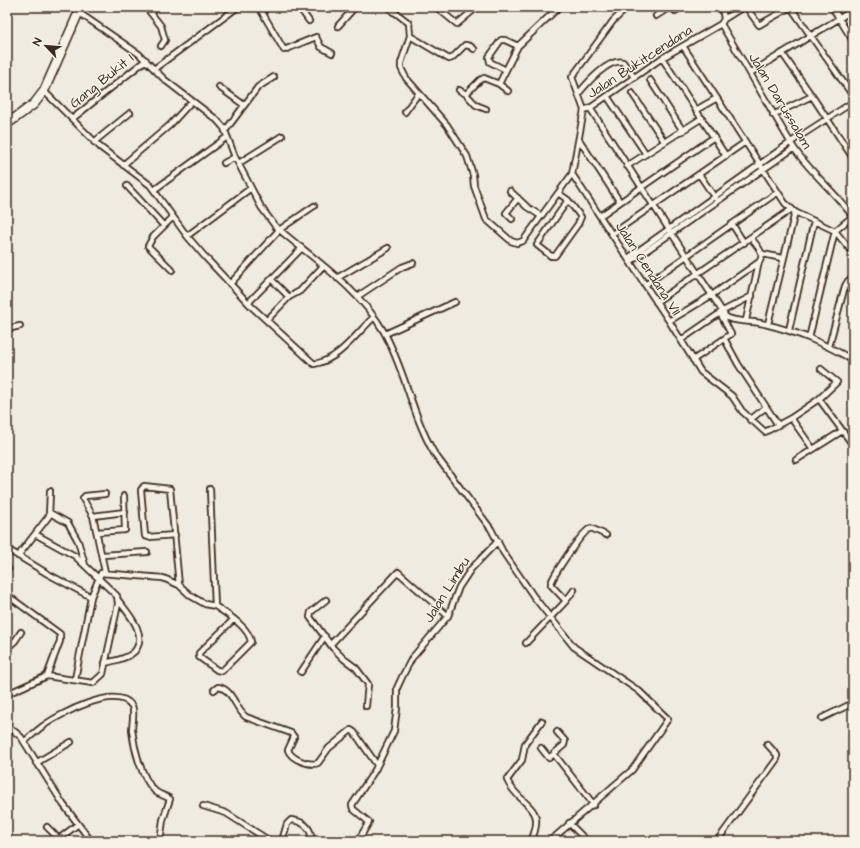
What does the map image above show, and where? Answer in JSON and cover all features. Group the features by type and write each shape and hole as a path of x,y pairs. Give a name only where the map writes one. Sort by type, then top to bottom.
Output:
{"highway":[{"path":"7,124 34,104 44,91 80,10"}],"street":[{"path":"146,7 152,12 161,26 165,40 161,46"},
{"path":"152,12 158,7"},
{"path":"154,69 238,7"},
{"path":"269,7 260,9 284,50 316,37 321,48 332,53"},
{"path":"306,7 301,9 309,21"},
{"path":"338,26 355,7"},
{"path":"388,7 409,23 410,36 401,68 406,78 418,94 405,112"},
{"path":"393,12 398,7"},
{"path":"436,7 457,24 475,7 480,7"},
{"path":"499,84 518,46 559,7"},
{"path":"584,110 573,80 573,74 613,21 628,7"},
{"path":"656,16 670,7 675,11 683,7"},
{"path":"722,7 724,19"},
{"path":"721,24 724,19 744,7 759,25 789,8 792,9 809,36 853,96"},
{"path":"832,7 838,19 853,41"},
{"path":"80,10 146,60 191,102 217,120 225,131 235,157 268,218 279,230 358,296 374,317 385,334 427,441 434,453 498,541 503,552 534,597 574,646 639,691 668,719 632,770 594,805 550,841"},
{"path":"750,73 853,10"},
{"name":"Jalan Bukitcendana","path":"418,94 447,125 467,156 473,175 474,186 486,219 511,241 521,242 572,174 580,142 584,110 590,108 662,58 721,24"},
{"name":"Jalan Darussalam","path":"721,24 773,115 794,148 843,202 853,216"},
{"path":"410,36 449,59 452,58 465,45 474,49"},
{"path":"506,70 490,62 489,57 501,40 505,40 518,46"},
{"path":"683,46 744,143 778,192 793,210 835,231 853,253"},
{"path":"782,53 853,158"},
{"path":"662,58 726,156"},
{"name":"Gang Bukit I","path":"72,119 146,60"},
{"path":"579,93 596,74 617,62 623,62 634,77"},
{"path":"225,131 258,87 274,77"},
{"path":"466,94 484,78 499,84 508,91"},
{"path":"650,80 683,131"},
{"path":"219,87 244,105"},
{"path":"459,90 466,94 476,105 486,109"},
{"path":"44,91 94,142 122,165 141,177 154,190 187,236 230,284 248,303 314,364 329,360 336,355 374,317"},
{"path":"632,93 664,141"},
{"path":"607,96 646,154"},
{"path":"773,115 812,96"},
{"path":"696,110 717,98"},
{"path":"122,165 170,125 191,102"},
{"path":"629,260 668,229 791,142 853,102"},
{"path":"590,108 653,207 712,295 730,331 730,334 725,340 693,360"},
{"path":"94,142 130,113"},
{"path":"627,166 702,118"},
{"path":"239,163 282,136"},
{"path":"154,190 227,137"},
{"path":"600,216 714,137"},
{"path":"580,142 620,202"},
{"path":"612,234 744,143"},
{"path":"629,260 671,234 794,148"},
{"path":"224,163 235,157"},
{"name":"Jalan Cendana VII","path":"572,174 693,360 705,375 732,396 750,420 765,432 778,425"},
{"path":"699,174 717,202"},
{"path":"127,186 163,226"},
{"path":"187,236 251,188"},
{"path":"510,191 527,208 541,216"},
{"path":"645,285 778,192"},
{"path":"558,193 568,200 578,213 580,220 554,256 551,256 537,247 537,244 568,200"},
{"path":"512,219 506,212 518,198"},
{"path":"230,284 279,230 314,206"},
{"path":"656,302 793,210"},
{"path":"768,324 793,210"},
{"path":"809,338 835,231 853,216"},
{"path":"172,270 148,246 150,241 173,217"},
{"path":"789,330 814,221"},
{"path":"732,224 744,243"},
{"path":"751,238 763,254 782,258"},
{"path":"337,278 388,248"},
{"path":"248,303 301,249"},
{"path":"746,320 759,262 763,254"},
{"path":"669,321 712,295 759,262"},
{"path":"358,296 402,267 413,263"},
{"path":"266,320 289,297 300,291 323,266"},
{"path":"829,346 845,286 853,277"},
{"path":"271,280 289,297"},
{"path":"848,282 853,287"},
{"path":"681,340 721,312 752,296"},
{"path":"385,334 455,302"},
{"path":"721,312 731,320 746,320 789,330 829,346 852,360 853,346"},
{"path":"7,329 20,326"},
{"path":"725,340 738,364 778,425 819,400 836,382 821,369"},
{"path":"819,400 853,445"},
{"path":"750,420 766,407"},
{"path":"791,418 813,449"},
{"path":"796,460 842,431"},
{"path":"175,535 145,536 141,490 144,486 170,489 175,535 179,585"},
{"path":"210,489 215,606"},
{"path":"18,556 50,513 50,491"},
{"path":"105,494 84,497 86,505 93,516 103,555 105,572"},
{"path":"97,532 125,530 124,496"},
{"path":"93,516 125,512"},
{"path":"50,513 68,523 78,541 85,565"},
{"path":"566,601 551,585 552,580 588,529 594,529 606,535"},
{"path":"35,534 75,556 85,565 97,579 117,596 118,600 136,626 138,636 134,652 128,656 105,663"},
{"name":"Jalan Limbu","path":"358,841 369,823 353,809 352,805 377,765 394,730 397,708 397,688 403,675 412,658 448,616 459,587 471,569 498,541"},
{"path":"7,549 91,597"},
{"path":"103,555 147,552"},
{"path":"75,679 91,597 97,579 101,573 105,572 157,576 179,585 191,596 204,604 215,606 234,619 250,636 250,642 222,671 217,670 199,657 199,653 234,619"},
{"path":"331,644 398,572 448,616"},
{"path":"526,643 550,616 566,601 574,590"},
{"path":"7,595 60,634 60,641 47,676"},
{"path":"7,603 11,599"},
{"path":"7,694 47,676 75,679 93,683 99,680 103,674 118,600"},
{"path":"326,600 310,614 331,644 344,659 356,668 368,684 366,706"},
{"path":"7,648 21,632"},
{"path":"301,672 325,636"},
{"path":"214,690 218,687 228,691 240,713 246,717 291,733 294,737 288,750 293,757 310,764 318,763 328,748 353,731 377,765"},
{"path":"24,742 43,726 105,697 124,701 131,706 133,711 133,734 143,772 154,791 169,798 160,841"},
{"path":"822,718 853,703"},
{"path":"531,841 537,827 537,818 534,812 507,780 522,760 525,744 542,721"},
{"path":"7,725 16,732 24,742 77,825 91,841"},
{"path":"541,748 548,758 554,754 565,742 557,732"},
{"path":"36,763 71,742"},
{"path":"717,841 777,759 777,755 767,744"},
{"path":"554,754 594,805"},
{"path":"203,806 226,813 270,841"},
{"path":"282,841 288,824 291,820 296,820 310,830 311,835 308,841"},
{"path":"570,824 586,841"},
{"path":"47,827 57,840 77,825"}]}
